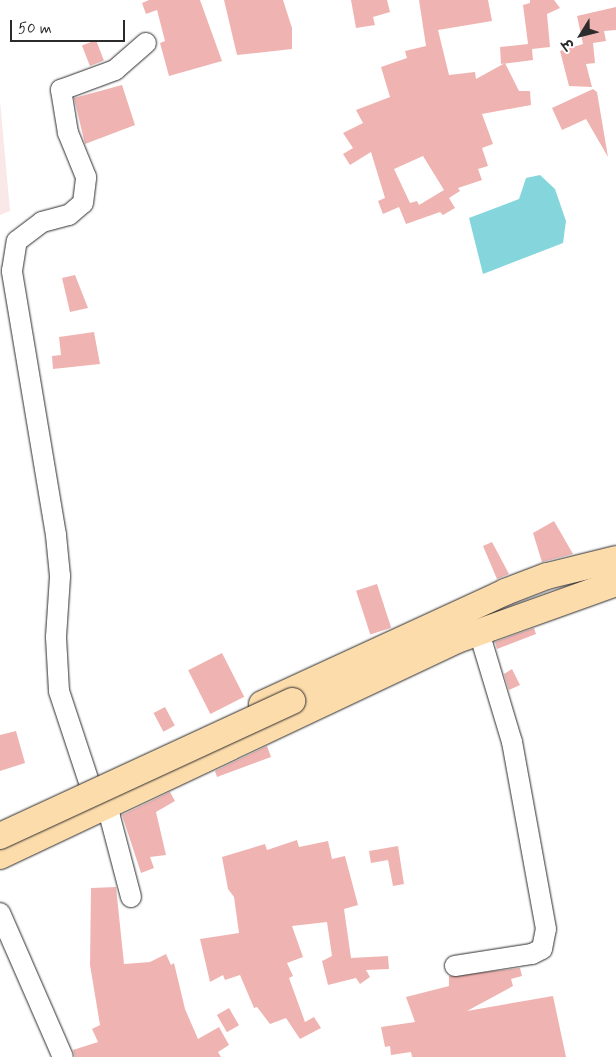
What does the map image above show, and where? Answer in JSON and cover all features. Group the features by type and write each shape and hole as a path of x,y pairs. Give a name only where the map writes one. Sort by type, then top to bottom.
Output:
{"main road":[{"path":"0,825 90,786 440,619 547,576 616,559"},
{"path":"0,836 485,613 616,569"},
{"path":"0,856 479,632 616,583"}],"street":[{"path":"131,897 110,817 90,786 59,691 56,535 12,271 17,241 42,222 69,215 83,203 86,177 68,133 61,90 115,70 146,43"},
{"path":"455,966 532,954 542,949 546,929 512,742 479,632"},
{"path":"0,913 64,1057"}],"shaded area":[{"path":"0,101 10,211 0,215"}],"water":[{"path":"540,175 555,189 566,221 563,243 483,274 469,218 519,199 526,178"}],"building":[{"path":"149,0 200,0 222,61 169,76 160,43 165,41 157,10 146,14 142,3"},
{"path":"224,0 283,0 292,28 292,49 237,55"},
{"path":"351,0 387,0 390,12 373,17 375,25 356,28"},
{"path":"419,0 488,0 492,21 438,30 449,75 475,72 476,79 505,63 519,91 530,91 531,105 482,114 493,144 482,148 488,166 478,169 482,180 458,188 460,191 449,198 455,208 443,215 440,212 406,224 399,207 383,214 378,201 385,198 371,152 350,165 343,154 353,148 343,133 363,123 356,110 390,97 381,67 407,58 405,51 426,46","holes":["423,156 444,190 419,205 417,201 410,203 394,169"]},
{"path":"530,0 554,0 560,8 547,14 550,47 532,49 533,60 501,64 500,47 528,44 523,5 530,3"},
{"path":"616,7 616,30 604,31 606,41 593,43 595,63 586,64 592,87 569,86 560,51 583,44 577,16"},
{"path":"96,40 104,61 90,66 82,45"},
{"path":"122,85 135,125 85,144 74,98"},
{"path":"593,89 597,92 608,157 586,119 562,130 552,108"},
{"path":"75,275 88,308 70,312 62,278"},
{"path":"94,332 100,364 53,369 52,356 61,355 59,337"},
{"path":"554,521 573,554 542,562 533,533"},
{"path":"492,542 509,574 497,579 483,546"},
{"path":"377,584 391,628 370,635 356,591"},
{"path":"534,628 536,634 497,649 495,642"},
{"path":"222,653 244,697 210,714 188,670"},
{"path":"512,669 520,685 509,690 504,674"},
{"path":"165,707 175,726 163,732 154,713"},
{"path":"16,731 25,763 0,771 0,735"},
{"path":"267,746 271,757 217,777 215,771"},
{"path":"170,792 175,801 156,812 166,855 150,857 154,868 141,873 122,815"},
{"path":"297,840 299,847 328,841 332,859 345,856 358,905 344,909 351,958 388,956 389,969 366,970 370,977 360,984 356,978 328,985 322,961 332,956 327,922 292,926 303,957 287,963 293,976 289,978 305,1022 314,1017 321,1028 300,1039 286,1018 270,1024 257,1007 254,1008 240,975 225,980 223,975 210,982 200,939 239,933 234,897 228,889 222,857 265,844 267,850"},
{"path":"398,846 404,884 393,886 388,860 371,863 369,851"},
{"path":"116,887 124,964 150,962 166,954 171,965 174,963 185,1009 198,1039 219,1027 229,1045 218,1052 221,1057 75,1057 73,1050 98,1042 92,1029 100,1025 90,965 91,888"},
{"path":"520,968 522,976 511,979 513,986 467,1011 553,996 566,1057 412,1057 411,1052 391,1055 390,1046 385,1047 381,1027 415,1022 406,997 449,986 449,976"},
{"path":"229,1008 239,1025 227,1032 217,1015"}]}
